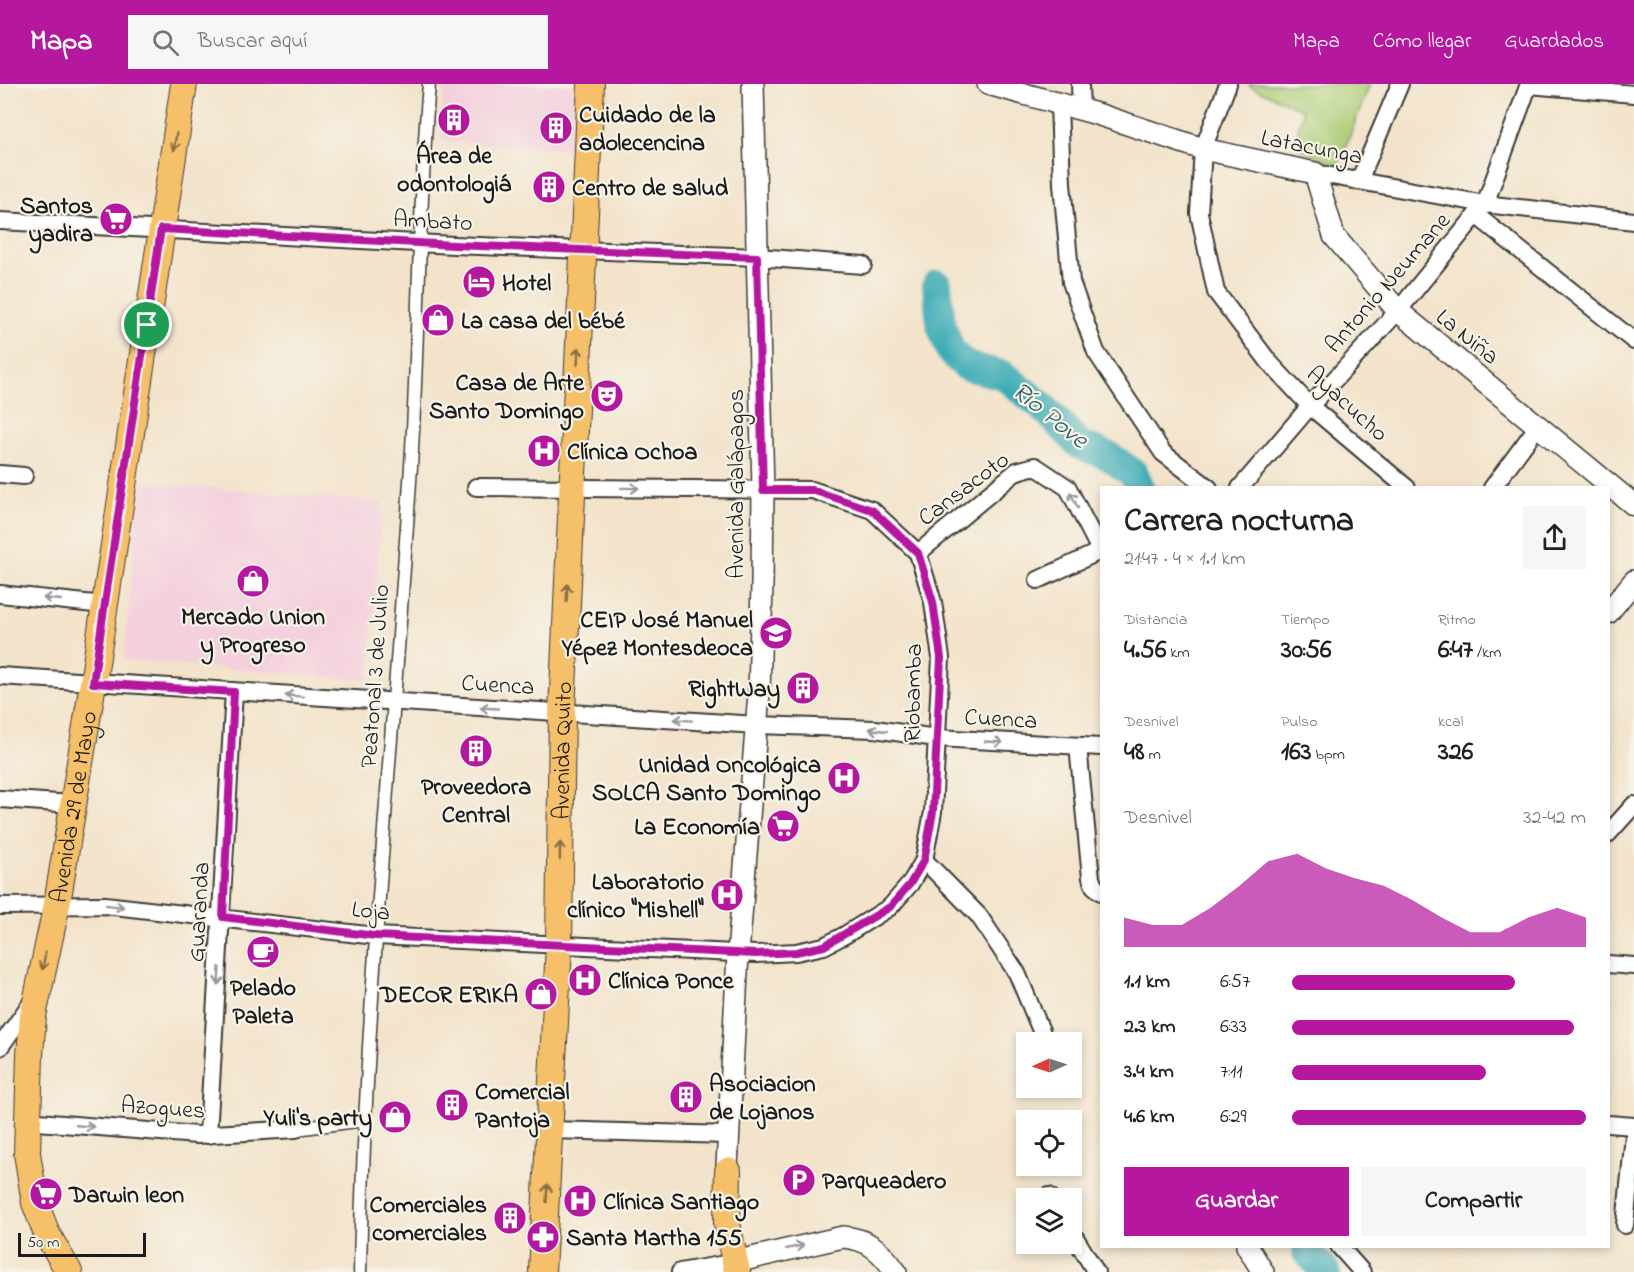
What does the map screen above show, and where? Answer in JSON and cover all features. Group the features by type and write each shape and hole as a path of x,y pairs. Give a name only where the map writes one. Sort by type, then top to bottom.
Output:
{"main road":[{"name":"Avenida 29 de Mayo","path":"69,1272 47,1234 35,1203 27,1153 30,1055 38,994 57,904 93,683 184,84"},
{"name":"Avenida Quito","path":"542,1272 559,945 562,712 591,84"},
{"path":"728,1172 728,1223 736,1268"}],"street":[{"name":"Peatonal 3 de Julio","path":"360,1272 364,1120 392,702 411,466 429,84"},
{"name":"Avenida Galápagos","path":"728,1172 738,954 757,725 763,490 753,84"},
{"name":"Latacunga","path":"988,84 1021,88 1059,104 1203,149 1359,181 1481,210 1634,221"},
{"path":"1080,84 1081,111"},
{"name":"Ayacucho","path":"1228,84 1203,149 1199,213 1216,292 1269,362 1310,406 1405,486"},
{"path":"1359,181 1400,84"},
{"path":"1529,85 1634,94"},
{"name":"Antonio Neumane","path":"1242,486 1310,406 1398,311 1481,210 1529,85"},
{"path":"1059,104 1062,184 1071,282 1096,352 1163,453 1206,486"},
{"name":"La Niña","path":"1314,173 1334,236 1398,311 1634,505"},
{"path":"1481,210 1634,341"},
{"name":"Ambato","path":"0,220 583,251 757,257 863,265"},
{"path":"1493,486 1538,426"},
{"name":"Cansacoto","path":"918,553 1017,471 1035,466 1068,488 1100,549"},
{"path":"0,474 24,476"},
{"name":"Riobamba","path":"476,487 812,490 872,510 918,553 933,602 941,658 933,812 924,860 910,884 890,907 824,946 796,952 738,954"},
{"path":"1038,580 1100,551"},
{"path":"1610,611 1634,581"},
{"path":"0,594 104,605"},
{"name":"Cuenca","path":"0,676 757,725 875,729 936,738 1100,747"},
{"name":"Guaranda","path":"208,1135 223,917 234,692"},
{"path":"1078,746 1091,878 1094,886 1100,891"},
{"path":"0,799 72,804"},
{"path":"1610,832 1634,805"},
{"path":"924,860 979,916 1017,973 1042,1032"},
{"name":"Loja","path":"0,906 19,908 57,904 105,905 376,936 738,954"},
{"path":"1610,964 1634,966"},
{"path":"0,1047 38,994"},
{"name":"Azogues","path":"27,1120 208,1135 296,1129"},
{"path":"296,1129 364,1120"},
{"path":"1610,1124 1634,1126"},
{"path":"550,1130 729,1136"},
{"path":"1622,1225 1634,1135"},
{"path":"680,1272 736,1268 825,1240 851,1237 859,1238 874,1246 896,1272"},
{"path":"1341,1248 1362,1272"},
{"path":"1082,1249 1096,1272"}],"shaded area":[{"path":"444,84 577,84 573,149 441,141"},
{"name":"Mercado Union y Progreso","path":"139,482 382,502 369,680 124,660"}],"green space":[{"path":"1250,84 1370,84 1338,166 1294,146 1303,110 1249,86"}],"waterway":[{"name":"Río Pove","path":"937,285 941,325 951,352 966,366 1003,375 1041,405 1080,445 1109,456 1134,474 1139,486"},
{"name":"Río Pove","path":"1307,1252 1326,1272"}],"place":[{"name":"Área de odontologiá","path":"454,120"},
{"name":"Cuidado de la adolecencina","path":"556,128"},
{"name":"Centro de salud","path":"549,187"},
{"name":"Santos yadira","path":"116,219"},
{"name":"Hotel","path":"479,282"},
{"name":"La casa del bébé","path":"438,320"},
{"name":"Casa de Arte Santo Domingo","path":"607,396"},
{"name":"Clínica Ochoa","path":"544,451"},
{"name":"Mercado Union y Progreso","path":"253,581"},
{"name":"CEIP José Manuel Yépez Montesdeoca","path":"776,633"},
{"name":"RightWay","path":"803,688"},
{"name":"Proveedora Central","path":"476,751"},
{"name":"Unidad Oncológica SOLCA Santo Domingo","path":"844,778"},
{"name":"La Economía","path":"783,826"},
{"name":"Laboratorio clínico \"Mishell\"","path":"727,895"},
{"name":"Pelado Paleta","path":"263,952"},
{"name":"Clínica Ponce","path":"585,980"},
{"name":"DECOR ERIKA","path":"541,994"},
{"name":"Asociacion de Lojanos","path":"686,1097"},
{"name":"Comercial Pantoja","path":"452,1105"},
{"name":"Yuli's party","path":"395,1117"},
{"name":"Parqueadero","path":"799,1180"},
{"name":"Darwin leon","path":"46,1194"},
{"name":"Clínica Santiago","path":"580,1201"},
{"name":"Comerciales comerciales","path":"510,1218"},
{"name":"Santa Martha 155","path":"543,1237"}],"route":[{"path":"161,229 454,245 757,257 763,490 812,490 872,510 918,553 933,602 941,658 933,812 924,860 910,884 890,907 824,946 796,952 756,954 376,936 223,917 234,692 93,683 147,325 161,229"}]}
